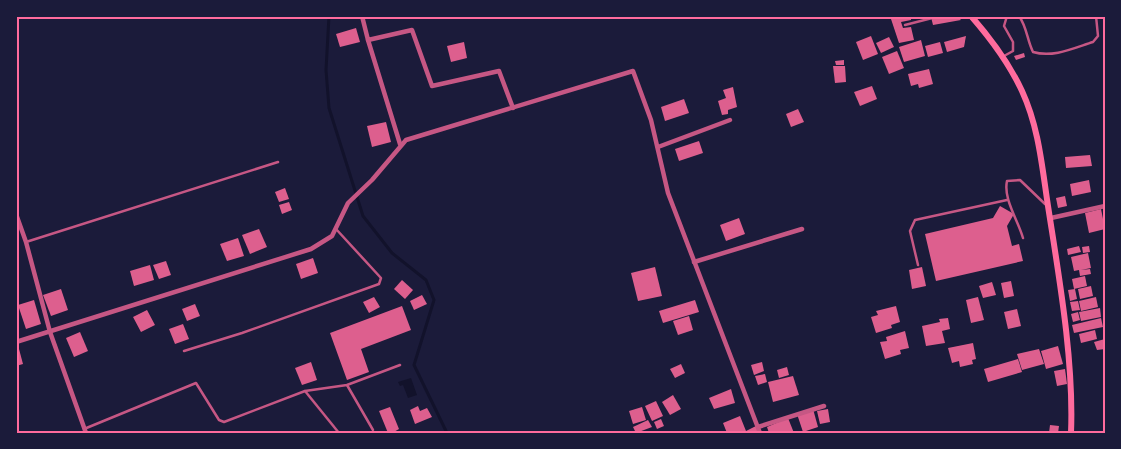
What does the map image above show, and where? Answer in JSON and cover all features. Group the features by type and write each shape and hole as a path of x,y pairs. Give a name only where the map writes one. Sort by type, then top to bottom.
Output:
{"main road":[{"path":"971,16 1004,56 1023,92 1034,122 1041,154 1068,356 1071,433"}],"street":[{"path":"362,16 400,144"},
{"path":"368,40 412,30 432,86 498,71 512,108"},
{"path":"16,342 311,249 321,244 336,229 348,203 372,180 400,144 412,137 633,71 658,147 668,192 760,433"},
{"path":"658,147 730,120"},
{"path":"1050,218 1105,206"},
{"path":"16,214 26,242 50,332 85,431"},
{"path":"694,262 802,229"},
{"path":"758,427 824,406"}],"lane":[{"path":"905,25 940,16"},
{"path":"1004,56 1013,50 1013,42 1004,26 1007,16"},
{"path":"1019,16 1024,23 1028,42 1033,52 1042,55 1052,54 1093,42 1098,36 1096,16"},
{"path":"26,242 278,162"},
{"path":"1023,238 1018,220 1007,200 1007,181 1020,180 1048,207"},
{"path":"918,265 910,231 915,220 1007,200"},
{"path":"184,351 242,334 379,284 381,278 336,229"},
{"path":"85,431 196,383 219,420 224,422 305,391 346,385 400,365"},
{"path":"346,385 373,430"},
{"path":"305,391 339,433"}],"shaded area":[{"path":"411,378 417,395 408,398 403,385 400,386 398,382"}],"building":[{"path":"890,16 911,16 911,20 901,22 903,28 911,27 914,40 899,43"},
{"path":"957,16 961,20 933,25 931,17"},
{"path":"356,28 360,42 340,47 336,34"},
{"path":"871,36 878,54 863,60 856,42"},
{"path":"966,36 964,47 947,52 944,42"},
{"path":"889,37 894,47 881,53 876,43"},
{"path":"921,40 925,56 904,62 899,47"},
{"path":"464,42 467,58 451,62 447,46"},
{"path":"940,42 943,53 928,57 925,46"},
{"path":"897,51 904,68 889,74 882,57"},
{"path":"1024,53 1025,57 1016,60 1014,56"},
{"path":"844,60 844,65 836,65 835,61"},
{"path":"833,66 845,66 846,82 835,83"},
{"path":"929,69 933,84 919,88 918,84 911,86 908,74"},
{"path":"872,86 877,99 860,106 854,92"},
{"path":"733,87 737,107 728,110 728,114 722,115 718,101 726,98 723,90"},
{"path":"684,99 689,113 665,121 661,107"},
{"path":"798,109 804,122 791,127 786,114"},
{"path":"386,122 391,142 372,147 367,126"},
{"path":"699,141 703,153 679,161 675,149"},
{"path":"1090,155 1092,166 1066,168 1065,157"},
{"path":"1089,180 1091,192 1072,196 1070,184"},
{"path":"285,188 289,199 279,202 275,192"},
{"path":"1065,196 1067,206 1058,208 1056,198"},
{"path":"289,202 292,210 282,214 279,205"},
{"path":"1000,206 1014,214 1007,226 1012,246 1019,244 1023,261 936,281 925,234 993,218"},
{"path":"1101,209 1105,229 1089,233 1085,213"},
{"path":"739,218 745,234 726,241 720,225"},
{"path":"259,229 267,247 250,254 242,235"},
{"path":"238,238 244,256 227,261 220,244"},
{"path":"1079,246 1081,252 1068,255 1067,249"},
{"path":"1089,246 1090,252 1083,253 1082,247"},
{"path":"1088,253 1091,268 1081,270 1090,269 1091,274 1080,276 1079,270 1074,271 1071,257"},
{"path":"313,258 318,273 301,279 296,264"},
{"path":"166,261 171,275 159,279 153,265"},
{"path":"150,265 154,280 134,286 130,271"},
{"path":"655,267 662,296 638,301 631,273"},
{"path":"922,267 926,286 912,289 909,270"},
{"path":"1085,276 1087,286 1074,289 1072,279"},
{"path":"402,280 413,290 405,299 394,289"},
{"path":"1011,281 1014,296 1004,298 1001,283"},
{"path":"992,282 996,295 983,298 979,286"},
{"path":"1091,286 1093,296 1080,299 1078,289"},
{"path":"61,289 68,310 51,316 43,295"},
{"path":"1075,289 1077,299 1070,301 1068,290"},
{"path":"422,295 427,304 414,310 410,301"},
{"path":"374,297 380,307 369,313 363,302"},
{"path":"978,297 984,320 971,323 966,300"},
{"path":"1096,297 1098,307 1081,311 1079,301"},
{"path":"34,300 41,324 26,329 18,305"},
{"path":"695,300 699,312 663,323 659,311"},
{"path":"1078,301 1080,310 1072,311 1070,302"},
{"path":"195,304 200,316 187,321 182,309"},
{"path":"402,306 411,330 361,349 369,372 347,380 330,333"},
{"path":"896,306 900,322 891,325 892,328 876,333 871,317 878,315 876,311"},
{"path":"1100,308 1101,317 1081,321 1079,312"},
{"path":"1017,309 1021,326 1008,329 1004,312"},
{"path":"147,310 155,325 141,332 133,317"},
{"path":"1078,312 1080,320 1073,322 1071,314"},
{"path":"689,316 693,330 678,335 673,321"},
{"path":"948,318 950,329 942,331 945,343 926,346 922,326 940,322 939,319"},
{"path":"1101,318 1103,327 1074,333 1072,325"},
{"path":"183,324 189,339 175,344 169,329"},
{"path":"1095,330 1097,339 1081,343 1079,334"},
{"path":"905,331 909,348 900,350 901,354 885,359 880,342 887,341 886,337"},
{"path":"80,332 88,351 74,357 66,338"},
{"path":"1105,339 1105,349 1097,350 1094,342"},
{"path":"973,343 976,359 972,360 973,364 960,367 959,361 952,363 948,348"},
{"path":"1058,346 1063,364 1046,369 1041,351"},
{"path":"19,349 23,364 16,366 16,350"},
{"path":"1039,349 1044,364 1022,370 1017,354"},
{"path":"1018,359 1022,372 988,382 984,369"},
{"path":"311,362 317,380 302,385 295,368"},
{"path":"762,362 764,371 754,375 751,365"},
{"path":"681,364 685,373 675,378 670,369"},
{"path":"787,367 789,375 779,378 777,370"},
{"path":"1065,369 1067,384 1057,386 1054,371"},
{"path":"765,374 767,382 758,385 755,376"},
{"path":"793,376 799,395 773,402 768,382"},
{"path":"731,389 735,403 714,409 709,398"},
{"path":"673,395 681,409 670,415 662,402"},
{"path":"656,401 663,416 652,421 645,406"},
{"path":"418,406 420,411 427,408 432,417 415,424 410,410"},
{"path":"390,407 399,429 388,433 379,411"},
{"path":"642,407 646,420 633,424 629,411"},
{"path":"813,409 818,427 803,432 797,414"},
{"path":"828,409 830,422 820,424 817,411"},
{"path":"740,416 746,431 756,426 759,433 727,433 723,423"},
{"path":"788,418 794,433 769,433 767,427"},
{"path":"661,419 664,426 657,429 654,422"},
{"path":"648,420 652,427 636,433 633,427"},
{"path":"1050,425 1059,426 1058,433 1049,433"}],"waterway":[{"path":"329,16 326,70 329,108 363,216 392,253 426,280 434,300 414,365 447,433"}]}
